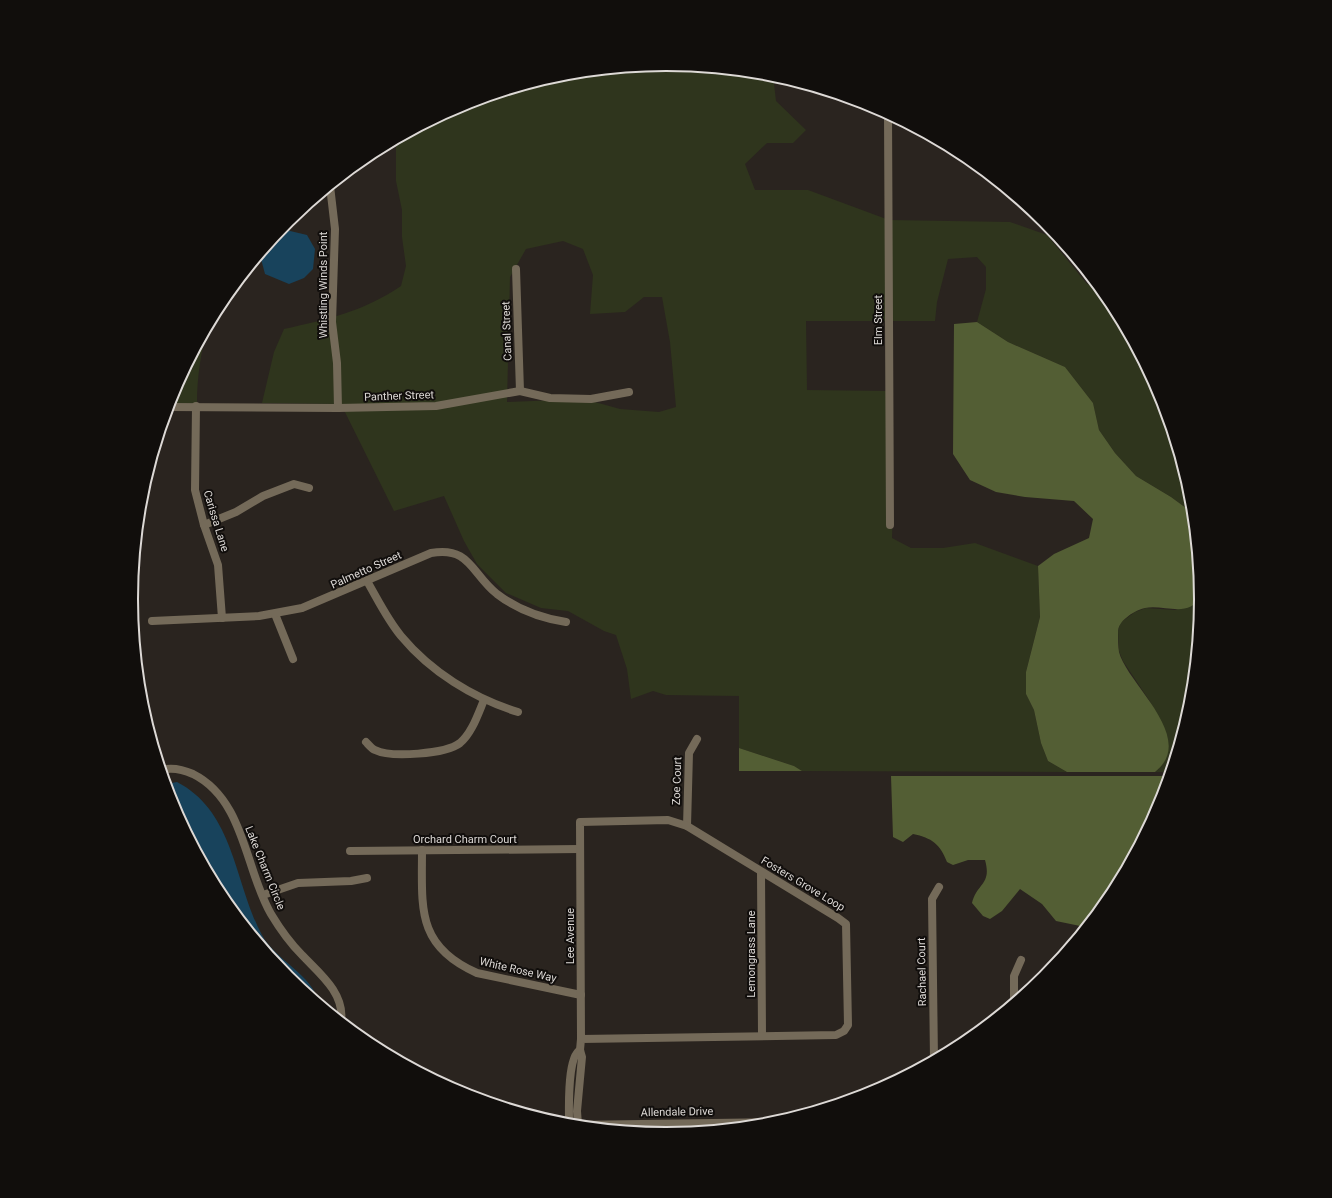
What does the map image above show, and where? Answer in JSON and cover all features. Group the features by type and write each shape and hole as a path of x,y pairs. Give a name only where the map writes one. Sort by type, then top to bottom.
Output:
{"street":[{"name":"Elm Street","path":"888,120 890,525"},
{"name":"Whistling Winds Point","path":"331,192 335,229 332,322 337,363 338,408"},
{"name":"Canal Street","path":"516,269 520,391"},
{"name":"Panther Street","path":"174,407 338,408 436,406 520,391 550,398 591,399 629,392"},
{"name":"Carissa Lane","path":"196,406 195,490 204,525 218,565 222,618"},
{"path":"204,525 236,512 263,496 294,484 309,488"},
{"name":"Palmetto Street","path":"152,621 275,614 302,608 431,553 448,551 458,554 467,561 484,582 498,594 515,605 533,614 566,622"},
{"path":"367,581 387,617 407,642 442,675 484,700 518,712"},
{"path":"275,614 293,659"},
{"path":"366,742 375,750 392,753 414,754 453,747 464,739 484,700"},
{"name":"Zoe Court","path":"687,826 689,753 697,739"},
{"name":"Lake Charm Circle","path":"166,770 184,770 203,779 219,796 233,816 270,914 287,938 330,985 338,1002 340,1014"},
{"name":"Fosters Grove Loop","path":"580,822 668,820 687,826 846,924 848,1025 844,1031 836,1035 581,1039"},
{"name":"Lee Avenue","path":"575,1119 582,1057 580,1050 580,822"},
{"name":"Orchard Charm Court","path":"350,851 580,849"},
{"name":"White Rose Way","path":"422,850 422,910 428,928 444,952 463,967 477,973 581,995"},
{"name":"Lemongrass Lane","path":"761,872 762,1035"},
{"path":"263,895 298,882 350,881 367,878"},
{"name":"Rachael Court","path":"934,1054 932,899 939,887"},
{"path":"1014,996 1014,976 1021,960"},
{"name":"Allendale Drive","path":"617,1124 729,1123"}],"green space":[{"path":"631,72 701,72 774,82 776,101 806,130 793,143 767,143 745,164 755,190 808,190 889,220 1010,222 1047,235 1087,284 1090,285 1105,306 1140,365 1166,429 1176,462 1186,508 1136,476 1115,453 1099,430 1093,403 1065,367 1008,342 977,322 986,289 986,267 977,257 948,259 937,302 935,321 806,321 807,390 887,391 893,498 892,538 911,548 943,548 975,543 1038,566 1040,617 1026,672 1026,694 1034,710 1041,743 1048,761 1067,772 802,771 794,766 739,748 739,696 666,695 653,691 631,699 627,669 616,635 604,631 568,611 541,608 506,593 477,564 464,541 444,496 394,511 341,404 262,403 274,352 284,329 345,314 387,295 401,286 406,266 402,237 402,210 396,181 396,146 432,125 496,99 563,81 597,76","holes":["563,241 583,249 593,275 590,314 625,312 644,297 662,297 670,342 676,407 659,412 620,409 584,399 507,402 510,277 526,249"]},
{"path":"977,322 1008,342 1065,367 1093,403 1099,430 1115,453 1136,476 1186,508 1193,564 1194,604 1183,609 1145,608 1133,613 1124,620 1120,624 1118,631 1119,652 1125,665 1156,711 1165,728 1169,743 1166,758 1155,772 1067,772 1048,761 1041,743 1034,710 1026,694 1026,672 1040,617 1038,566 1054,554 1089,538 1093,519 1074,501 1025,497 996,492 970,480 953,454 954,324"},
{"path":"203,346 200,364 197,403 176,403 192,365"},
{"path":"1194,603 1193,634 1189,668 1184,702 1166,769 1165,772 1155,772 1159,769 1151,703 1123,661 1119,651 1118,632 1120,623 1135,612 1146,608 1175,610"},
{"path":"739,748 794,766 802,771 739,771"},
{"path":"891,776 1163,776 1140,833 1105,892 1080,926 1056,921 1042,904 1020,889 1002,911 990,919 983,916 972,903 974,896 987,874 985,860 968,860 953,865 947,862 938,846 930,840 913,834 903,842 893,837"}],"water":[{"path":"289,231 307,235 315,249 313,269 304,278 289,284 265,274 261,260"},
{"path":"177,782 196,795 211,811 231,850 253,915 262,935 275,952 302,976 315,993 269,947 227,892 192,833 171,783"}]}
